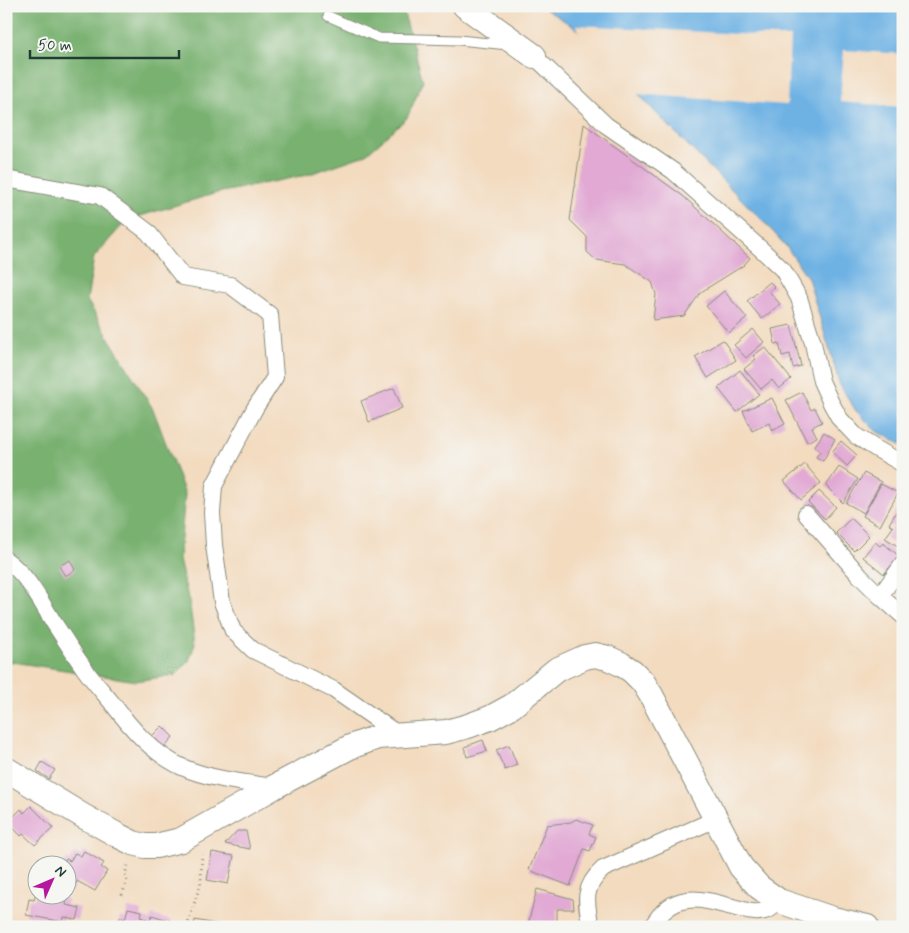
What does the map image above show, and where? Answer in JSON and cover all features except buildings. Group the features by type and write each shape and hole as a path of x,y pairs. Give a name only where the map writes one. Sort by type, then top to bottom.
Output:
{"street":[{"path":"465,6 527,51 606,125 673,171 782,270 799,298 813,343 821,380 840,419 856,436 903,464"},
{"path":"6,177 11,180 100,196 148,232 183,277 230,285 270,315 275,378 255,408 214,486 212,513 214,545 222,602 233,631 253,650 334,690 399,735"},
{"path":"806,514 860,576 903,616"},
{"path":"6,560 14,565 29,583 86,672 144,741 180,766 198,773 243,783 274,787"},
{"path":"880,596 903,564"},
{"path":"6,769 83,816 133,843 156,846 181,840 274,787 350,747 378,737 446,732 490,718 512,706 556,670 585,657 595,655 621,664 632,671 643,682 741,867 759,887 778,901 833,919 867,927"},
{"path":"591,927 586,900 587,892 595,876 603,869 716,820"},
{"path":"652,927 670,907 686,899 698,899 761,912 770,909 778,901"}],"lane":[{"path":"328,16 379,38 459,40 527,51"}],"path":[{"path":"122,895 127,881 125,875 133,843"},
{"path":"187,927 201,882 201,855 208,850"}],"green space":[{"path":"6,6 402,6 423,81 407,118 365,155 307,175 217,193 127,220 94,257 87,300 153,409 185,494 179,560 190,606 195,644 189,661 175,675 136,681 6,661"}],"water":[{"path":"542,6 903,6 903,445 876,431 856,411 840,385 808,278 786,246 577,29"}],"pier":[{"path":"577,25 790,37 787,105 635,94 580,36"},
{"path":"844,50 903,54 903,107 840,102"}]}
